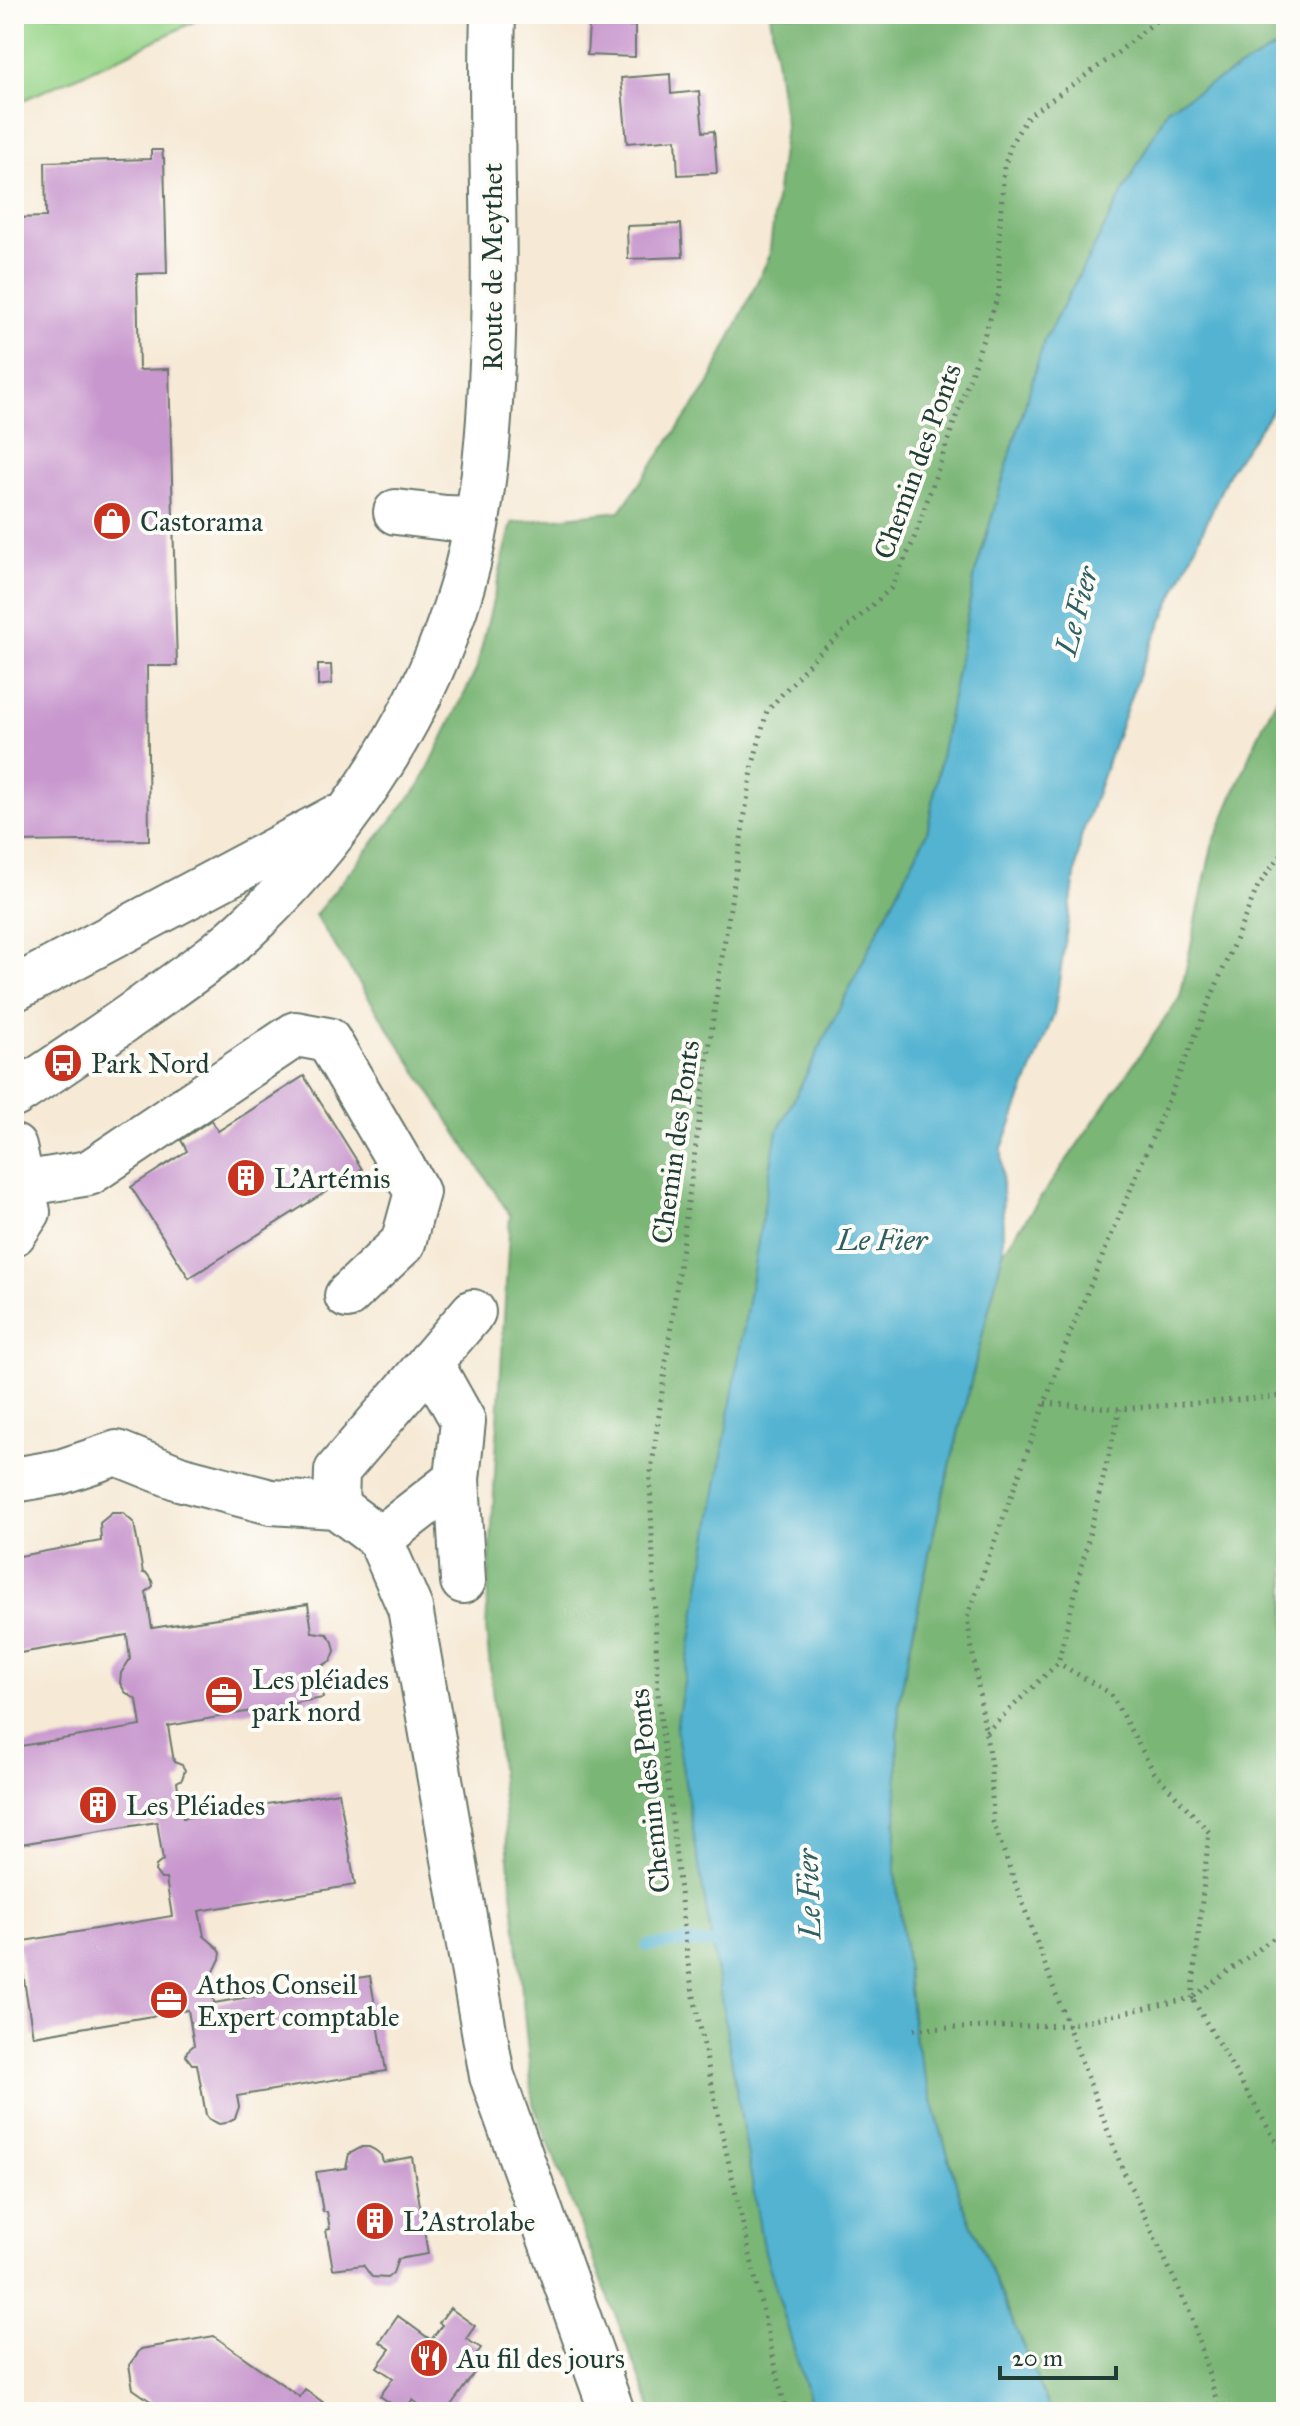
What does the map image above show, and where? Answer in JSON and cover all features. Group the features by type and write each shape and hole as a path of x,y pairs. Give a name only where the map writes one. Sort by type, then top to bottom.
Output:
{"street":[{"name":"Route de Meythet","path":"14,1095 215,955 256,920 306,867 350,810 393,746 426,682 463,584 485,464 492,380 493,14"},
{"path":"396,512 477,519"},
{"path":"14,989 350,810"},
{"path":"14,1233 28,1212 18,1166 89,1173 296,1034 328,1040 417,1192 403,1243 347,1296"},
{"path":"336,1506 337,1471 473,1312"},
{"path":"430,1362 463,1421 457,1479 463,1581"},
{"path":"14,1480 60,1472 117,1453 179,1478 271,1502 336,1506 380,1539 410,1608 492,2076 612,2412"},
{"path":"380,1539 457,1479"}],"path":[{"name":"Chemin des Ponts","path":"786,2412 719,2120 689,1972 658,1695 650,1480 719,976 753,764 767,711 813,659 891,588 912,544 999,293 1004,167 1012,142 1028,116 1116,54 1164,14"},
{"path":"1220,2412 1191,2315 1122,2168 993,1822 991,1766 967,1618 1071,1331 1258,886 1286,848"},
{"path":"1045,1403 1120,1409 1286,1396"},
{"path":"986,1732 1058,1663 1120,1409"},
{"path":"1058,1663 1110,1693 1154,1772 1209,1832 1192,1998 1281,2150 1286,2152"},
{"path":"914,2029 1067,2025 1192,1998 1286,1929"}],"green space":[{"path":"14,14 210,14 14,104"},
{"path":"770,14 1089,14 1122,17 1127,14 1286,14 1286,42 1168,108 1044,341 975,574 927,833 776,1135 762,2241 813,2412 653,2412 533,2103 486,1628 510,1215 315,915 420,785 476,670 512,523 620,511 707,387 769,257 785,125"},
{"path":"1286,681 1286,2412 1051,2412 960,2197 915,2041 895,1871 899,1701 932,1539 1003,1252 1180,997 1212,846 1263,725"}],"water":[{"name":"Le Fier","path":"1286,42 1286,391 1230,470 1141,668 1081,837 1054,1014 1002,1148 1003,1252 932,1539 899,1701 895,1871 915,2041 960,2197 1051,2412 813,2412 762,2242 676,1729 776,1135 927,833 975,574 1044,341 1168,108"}],"building":[{"path":"589,25 635,26 635,57 587,55"},
{"path":"670,74 671,94 699,91 703,132 714,131 717,173 678,175 676,139 627,143 621,78"},
{"path":"151,150 162,150 164,158 167,273 137,274 139,370 169,369 177,666 147,666 149,840 14,842 14,218 46,217 45,162 151,159"},
{"path":"681,224 683,257 628,259 627,226"},
{"path":"318,665 331,665 332,684 318,686"},
{"name":"L'Artémis","path":"304,1076 362,1169 189,1278 131,1187 187,1151 181,1140 211,1120 218,1131"},
{"name":"Les Pléiades","path":"112,1513 123,1513 134,1523 143,1573 147,1574 153,1586 146,1592 152,1628 308,1604 312,1632 327,1634 333,1642 335,1651 331,1661 318,1668 323,1698 168,1726 174,1762 185,1770 182,1779 177,1782 183,1818 339,1792 355,1885 199,1911 204,1936 221,1953 211,1978 214,2003 370,1976 386,2071 237,2096 239,2107 235,2118 219,2124 206,2115 197,2064 192,2064 186,2056 194,2045 188,2010 33,2036 18,1942 172,1916 166,1879 161,1879 155,1871 163,1860 157,1822 14,1845 14,1747 141,1726 137,1700 125,1692 120,1683 121,1673 130,1659 127,1635 14,1654 14,1557 101,1541 100,1523"},
{"name":"L'Astrolabe","path":"362,2147 375,2150 383,2162 412,2157 428,2254 398,2259 393,2273 387,2278 372,2277 363,2265 333,2269 326,2230 330,2229 327,2212 323,2212 316,2172 346,2168 349,2154"},
{"name":"Au fil des jours","path":"450,2308 475,2326 466,2339 481,2348 468,2366 475,2372 446,2412 429,2412 413,2400 403,2412 380,2396 393,2378 377,2367 390,2349 380,2342 398,2316 431,2340"},
{"path":"214,2336 300,2397 305,2389 336,2412 162,2412 133,2389 129,2365 141,2349"}],"waterway":[{"path":"647,1946 685,1942 728,1945"}],"place":[{"name":"Castorama","path":"112,521"},
{"name":"Park Nord","path":"63,1063"},
{"name":"L'Artémis","path":"246,1178"},
{"name":"Les pléiades park nord","path":"224,1695"},
{"name":"Les Pléiades","path":"98,1805"},
{"name":"Athos Conseil Expert comptable","path":"169,2000"},
{"name":"L'Astrolabe","path":"375,2221"},
{"name":"Au fil des jours","path":"429,2358"}]}
